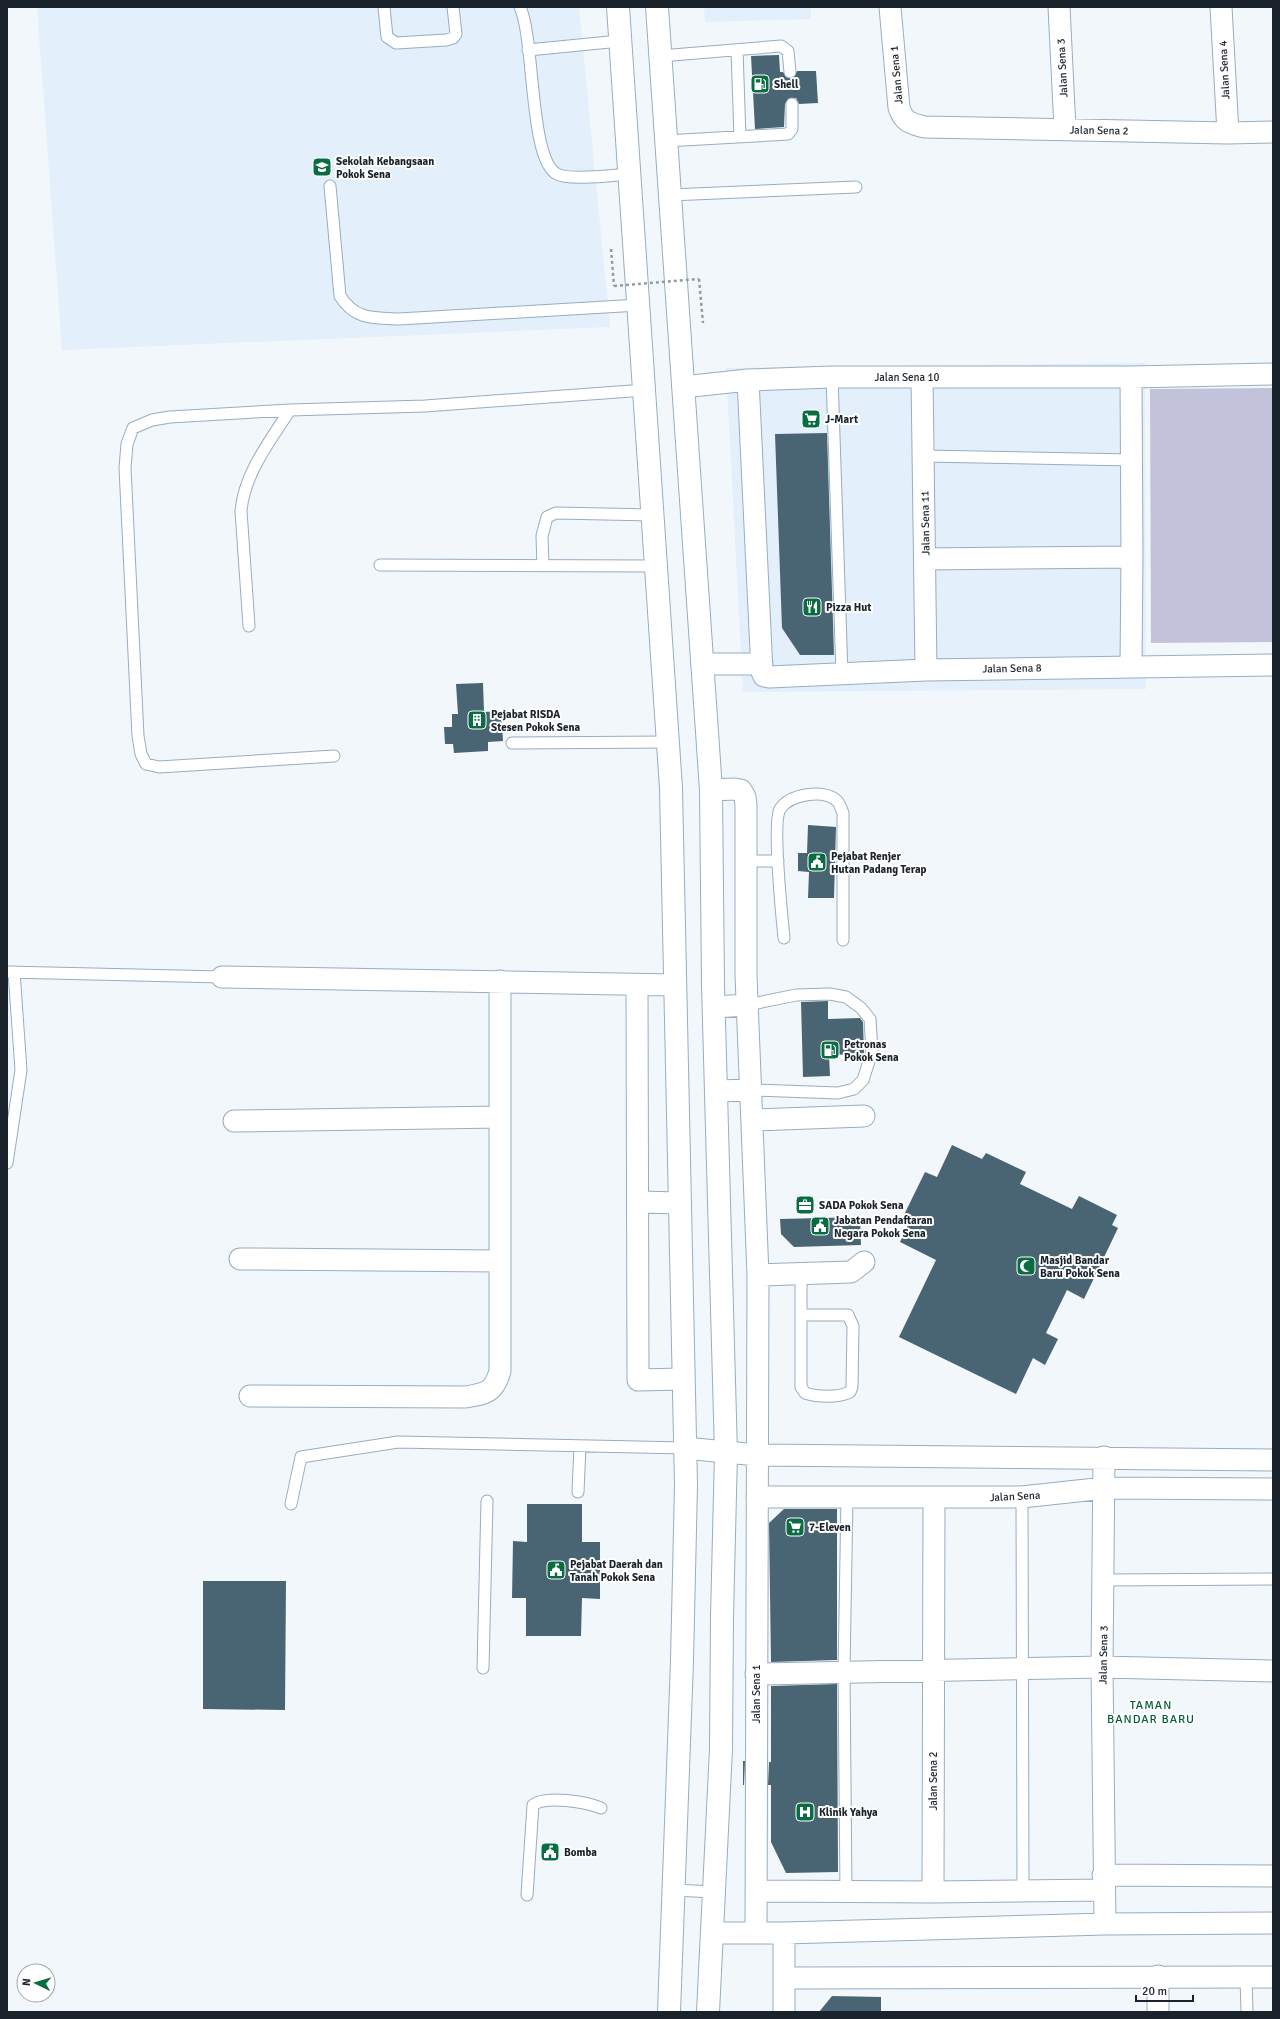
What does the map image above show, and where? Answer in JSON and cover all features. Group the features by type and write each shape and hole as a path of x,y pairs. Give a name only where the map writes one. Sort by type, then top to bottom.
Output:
{"highway":[{"path":"618,7 672,788 674,985 685,1448 682,1661 669,2012"},
{"path":"657,7 711,790 714,1007 726,1453 722,1617 721,1749 708,2012"}],"street":[{"name":"Jalan Sena 1","path":"890,7 899,108 902,118 912,124 924,127"},
{"name":"Jalan Sena 3","path":"1059,7 1065,129"},
{"name":"Jalan Sena 4","path":"1221,7 1228,132"},
{"name":"Jalan Sena 2","path":"924,127 1273,132"},
{"name":"Jalan Sena 10","path":"683,387 748,380 832,377 1131,377 1273,374"},
{"name":"Jalan Sena 11","path":"922,377 926,670"},
{"path":"1131,377 1131,666"},
{"path":"702,664 762,664 748,380"},
{"path":"925,559 1132,557"},
{"name":"Jalan Sena 8","path":"762,664 762,672 764,676 769,677 926,670 1273,665"},
{"path":"711,790 741,790 745,797 748,1005 752,1090 716,1091"},
{"path":"222,977 674,985"},
{"path":"250,1396 465,1396 484,1394 494,1385 500,1371 500,981"},
{"path":"637,985 639,1202 638,1380 683,1378"},
{"path":"714,1007 748,1005"},
{"name":"Jalan Sena 1","path":"752,1090 758,1274 756,1933"},
{"path":"752,1120 864,1116"},
{"path":"234,1121 500,1117"},
{"path":"639,1202 680,1203"},
{"path":"240,1259 500,1261"},
{"path":"758,1274 851,1272 864,1262"},
{"path":"685,1448 758,1455 1104,1457 1273,1460"},
{"name":"Jalan Sena 3","path":"1104,1457 1105,1488 1102,1667 1103,1882 1105,1924"},
{"name":"Jalan Sena","path":"757,1497 1022,1497 1105,1488 1273,1489"},
{"name":"Jalan Sena 2","path":"932,1892 934,1498"},
{"path":"756,1674 844,1671 1024,1670 1102,1667 1273,1671"},
{"path":"756,1891 1023,1891 1103,1882 1273,1876"},
{"path":"712,1933 784,1933 1105,1924 1273,1923"},
{"path":"784,1933 784,2012"},
{"path":"785,1978 1158,1976 1273,1977"},
{"path":"1158,1976 1158,2012"}],"lane":[{"path":"384,7 387,37 396,43 446,40 453,38 456,34 453,7"},
{"path":"520,7 528,50 539,136 548,167 557,175 567,177 630,174"},
{"path":"528,50 620,41"},
{"path":"660,56 784,47 788,51 790,72"},
{"path":"737,50 740,137"},
{"path":"666,141 781,135 791,132 792,104"},
{"path":"330,186 340,296 346,305 358,314 376,318 399,318 639,305"},
{"path":"670,195 856,187"},
{"path":"832,377 842,674"},
{"path":"334,756 159,767 146,764 141,754 138,736 125,468 127,444 133,428 152,420 170,417 290,410 425,406 645,390"},
{"path":"249,626 241,511 242,498 245,488 266,448 290,410"},
{"path":"924,456 1132,460"},
{"path":"543,566 542,536 547,517 556,514 653,515"},
{"path":"380,565 657,566"},
{"path":"512,743 668,742"},
{"path":"784,938 778,861 778,820 780,810 788,800 799,796 812,795 829,796 838,801 843,814 843,940"},
{"path":"747,861 778,861"},
{"path":"7,1163 21,1070 11,972 222,977"},
{"path":"748,1005 796,995 830,994 846,997 861,1008 870,1019 872,1052 863,1080 854,1089 838,1093 752,1090"},
{"path":"801,1273 801,1315 801,1387 805,1393 839,1395 850,1392 852,1387 853,1326 848,1315 801,1315"},
{"path":"291,1504 301,1457 398,1442 685,1448"},
{"path":"578,1492 580,1446"},
{"path":"1022,1497 1024,1670 1023,1891"},
{"path":"846,1892 844,1671 847,1498"},
{"path":"483,1668 487,1501"},
{"path":"1104,1580 1273,1579"},
{"path":"527,1895 533,1805 540,1800 586,1802 601,1808"},
{"path":"674,1890 714,1892"},
{"path":"1246,1977 1247,2012"}],"path":[{"path":"611,249 614,286 699,279 703,323"}],"shaded area":[{"name":"Sekolah Kebangsaan Pokok Sena","path":"37,7 579,7 610,327 62,350"},
{"path":"704,7 811,7 811,19 705,22"},
{"path":"1145,363 1146,689 743,692 726,368"},
{"path":"1273,388 1273,642 1151,643 1150,389"}],"building":[{"path":"779,55 780,72 783,72 787,78 794,77 797,71 816,71 818,103 799,104 796,98 789,98 785,104 784,127 755,129 751,56"},
{"path":"827,433 834,655 800,655 782,628 775,434"},
{"name":"Pejabat RISDA Stesen Pokok Sena","path":"483,683 484,712 501,711 503,741 488,742 488,751 454,753 453,744 445,744 444,727 452,727 452,714 458,714 456,684"},
{"name":"Pejabat Renjer Hutan Padang Terap","path":"808,825 836,827 834,898 808,898 809,872 798,871 798,853 807,853"},
{"path":"828,1001 828,1019 860,1018 863,1022 864,1054 829,1055 830,1076 803,1077 801,1002"},
{"name":"Masjid Bandar Baru Pokok Sena","path":"952,1145 982,1159 986,1153 1026,1172 1020,1184 1072,1209 1079,1196 1117,1215 1112,1225 1118,1228 1084,1299 1067,1290 1046,1333 1058,1339 1045,1365 1033,1358 1016,1394 899,1337 936,1260 900,1242 908,1225 901,1221 925,1172 937,1177"},
{"name":"Jabatan Pendaftaran Negara Pokok Sena","path":"860,1217 861,1245 794,1247 781,1234 780,1219"},
{"name":"Pejabat Daerah dan Tanah Pokok Sena","path":"527,1504 582,1504 582,1542 600,1542 600,1599 582,1598 581,1636 526,1636 526,1598 512,1598 513,1541 527,1542"},
{"path":"784,1509 837,1509 837,1660 771,1662 769,1523"},
{"path":"203,1581 286,1581 285,1710 203,1709"},
{"path":"837,1684 838,1872 786,1873 771,1842 771,1785 768,1785 769,1762 771,1762 771,1686"},
{"path":"743,1761 745,1761 744,1785 743,1785"},
{"path":"832,1996 881,1997 881,2012 819,2012"}],"place":[{"name":"Shell","path":"760,84"},
{"name":"Sekolah Kebangsaan Pokok Sena","path":"322,167"},
{"name":"J-Mart","path":"811,419"},
{"name":"Pizza Hut","path":"812,607"},
{"name":"Pejabat RISDA Stesen Pokok Sena","path":"477,720"},
{"name":"Pejabat Renjer Hutan Padang Terap","path":"817,862"},
{"name":"Petronas Pokok Sena","path":"830,1050"},
{"name":"SADA Pokok Sena","path":"805,1205"},
{"name":"Jabatan Pendaftaran Negara Pokok Sena","path":"820,1226"},
{"name":"Masjid Bandar Baru Pokok Sena","path":"1026,1266"},
{"name":"7-Eleven","path":"795,1527"},
{"name":"Pejabat Daerah dan Tanah Pokok Sena","path":"556,1570"},
{"name":"Klinik Yahya","path":"805,1812"},
{"name":"Bomba","path":"550,1852"}],"district":[{"name":"TAMAN BANDAR BARU","path":"1151,1712"}]}
